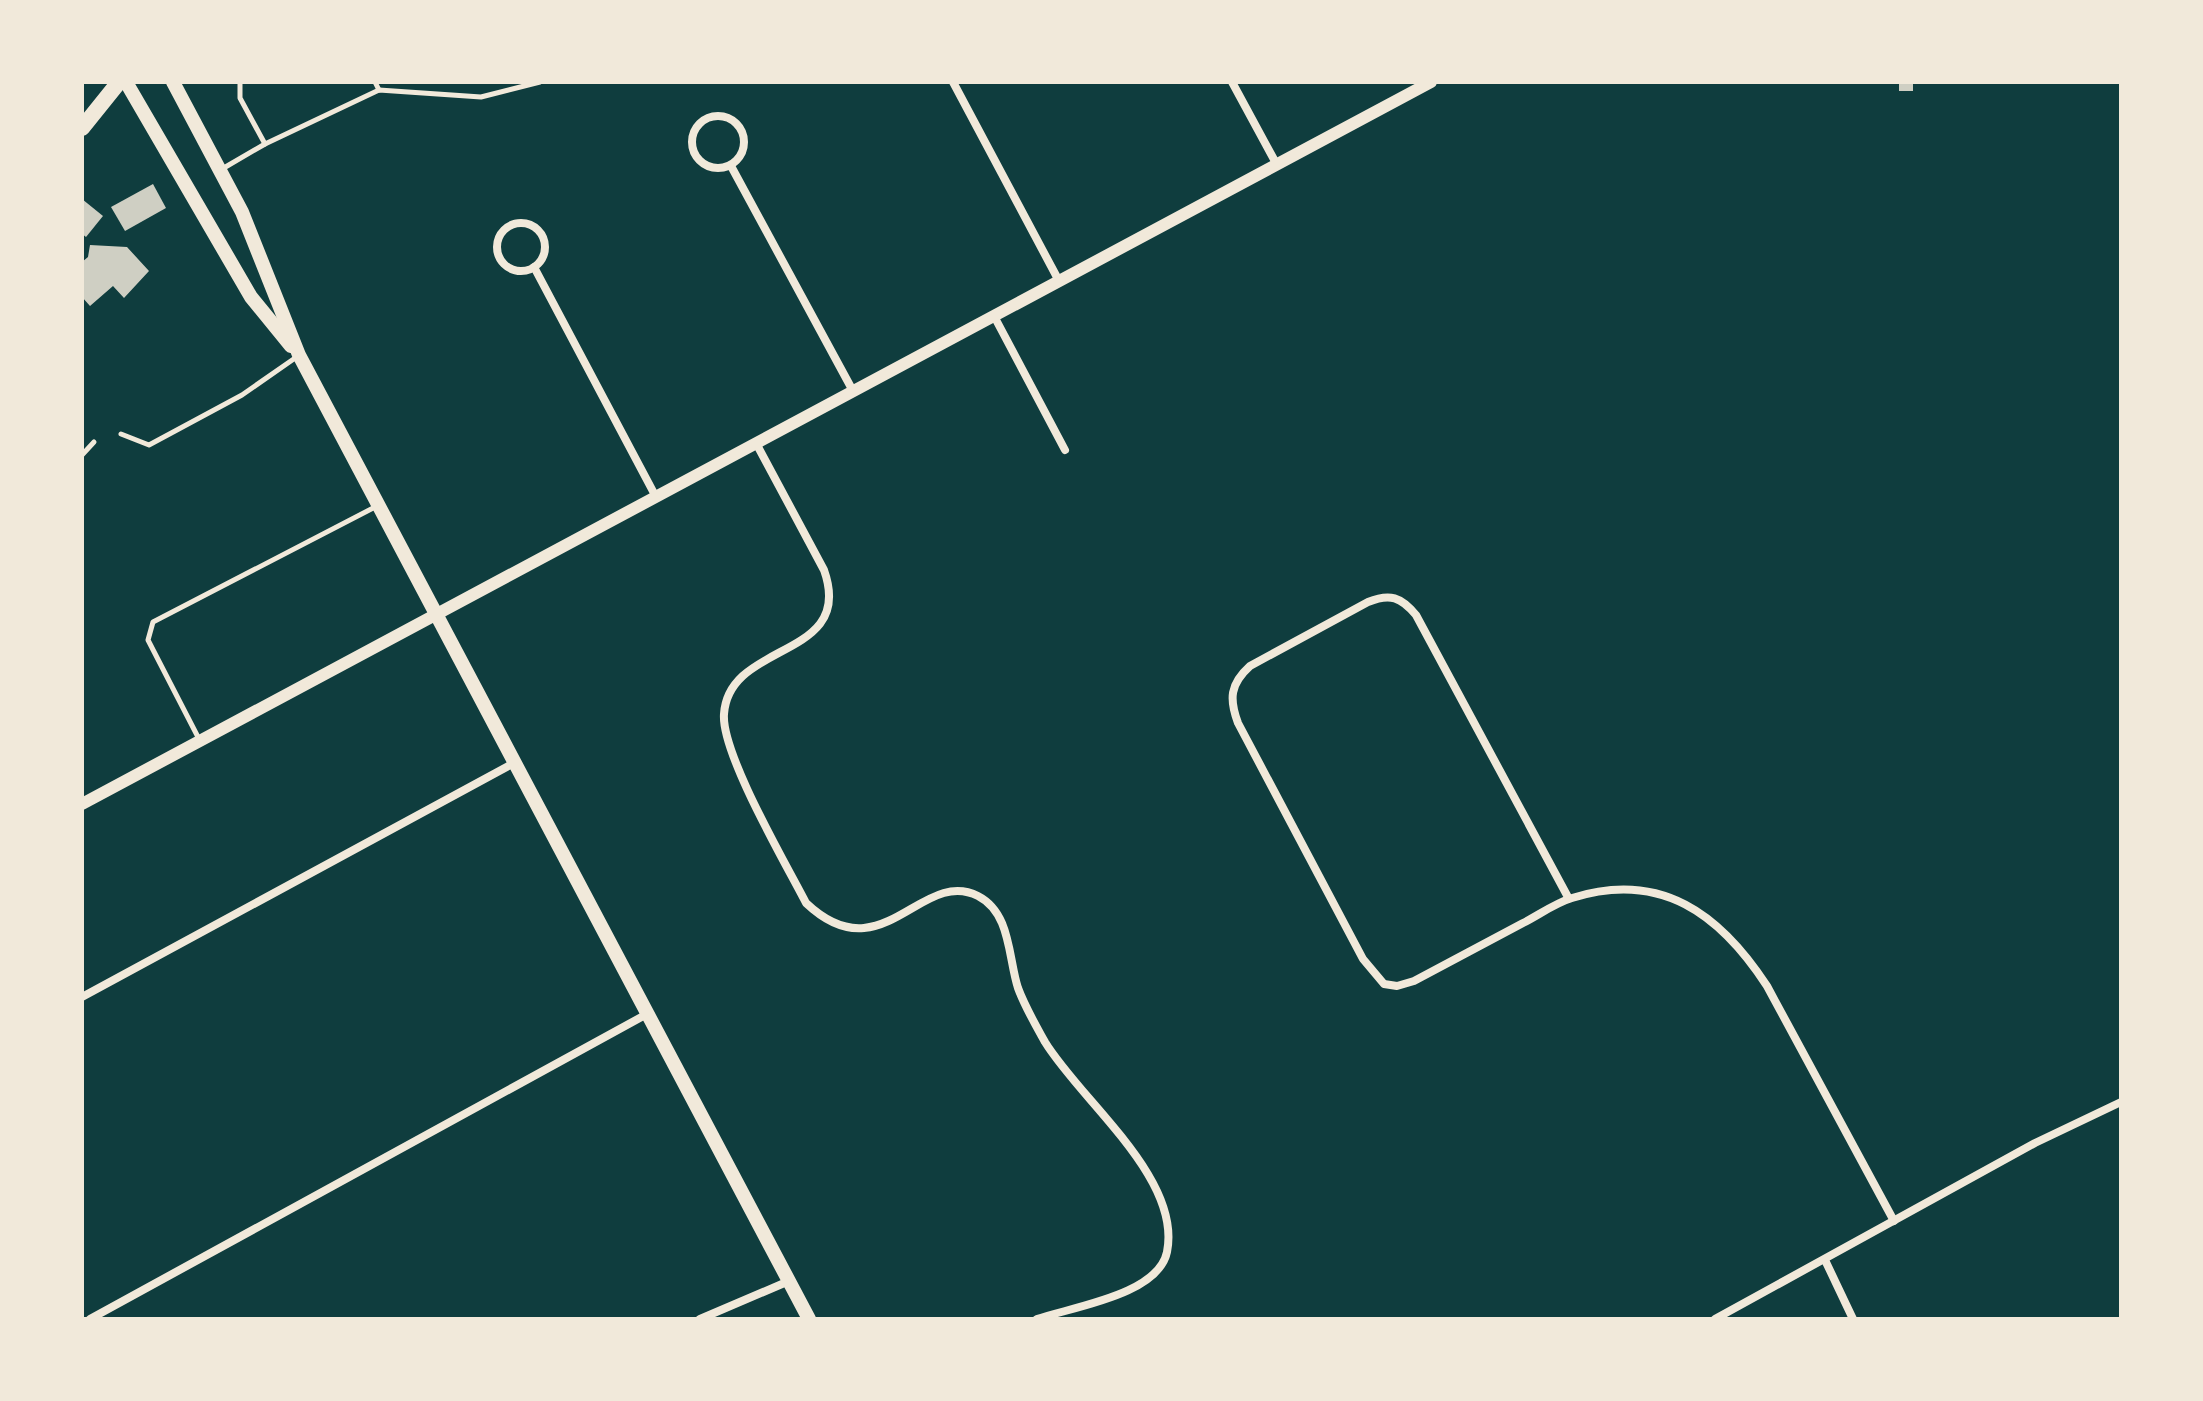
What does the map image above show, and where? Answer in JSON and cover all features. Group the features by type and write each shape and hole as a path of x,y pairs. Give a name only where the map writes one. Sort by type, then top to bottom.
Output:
{"main road":[{"path":"82,128 119,82"},
{"path":"126,82 251,297 299,355"},
{"path":"173,82 242,212 299,355 809,1319"}],"street":[{"path":"953,82 1059,281"},
{"path":"1232,82 1277,165"},
{"path":"82,804 1431,82"},
{"path":"721,116 741,129 745,145 731,166 713,169 698,160 693,152 693,134 704,120 721,116"},
{"path":"731,166 853,391"},
{"path":"525,224 543,238 543,254 534,267 512,270 500,260 497,253 499,238 509,227 525,224"},
{"path":"534,267 656,497"},
{"path":"994,316 1065,450"},
{"path":"756,443 824,570 830,588 829,605 824,621 811,636 755,666 738,680 727,695 723,716 727,739 741,774 806,903 822,918 840,927 860,930 881,925 943,894 959,892 977,895 993,908 1004,925 1015,976 1030,1017 1075,1083 1138,1158 1153,1181 1163,1205 1168,1233 1167,1253 1161,1267 1148,1280 1106,1299 1037,1319"},
{"path":"1569,899 1416,615 1406,603 1394,597 1368,602 1250,666 1240,675 1232,689 1232,706 1238,723 1363,959 1384,984 1397,986 1414,981 1569,899 1626,888 1650,891 1701,912 1745,952 1767,986 1894,1221"},
{"path":"82,997 514,763"},
{"path":"90,1319 647,1014"},
{"path":"1715,1319 2035,1143 2121,1102"},
{"path":"1825,1260 1853,1319"},
{"path":"700,1319 789,1281"}],"lane":[{"path":"240,82 240,98 265,144"},
{"path":"375,82 379,90"},
{"path":"220,170 265,144 379,90 481,97 540,82"},
{"path":"121,434 149,445 242,395 299,355"},
{"path":"82,455 94,442"},
{"path":"200,741 148,640 153,622 377,505"}],"building":[{"path":"1899,82 1913,82 1913,91 1899,91"},
{"path":"153,184 166,208 125,231 111,207"},
{"path":"82,199 103,216 86,237 82,234"},
{"path":"90,245 127,247 149,271 124,298 113,286 90,306 82,297 82,262 88,257"}]}
